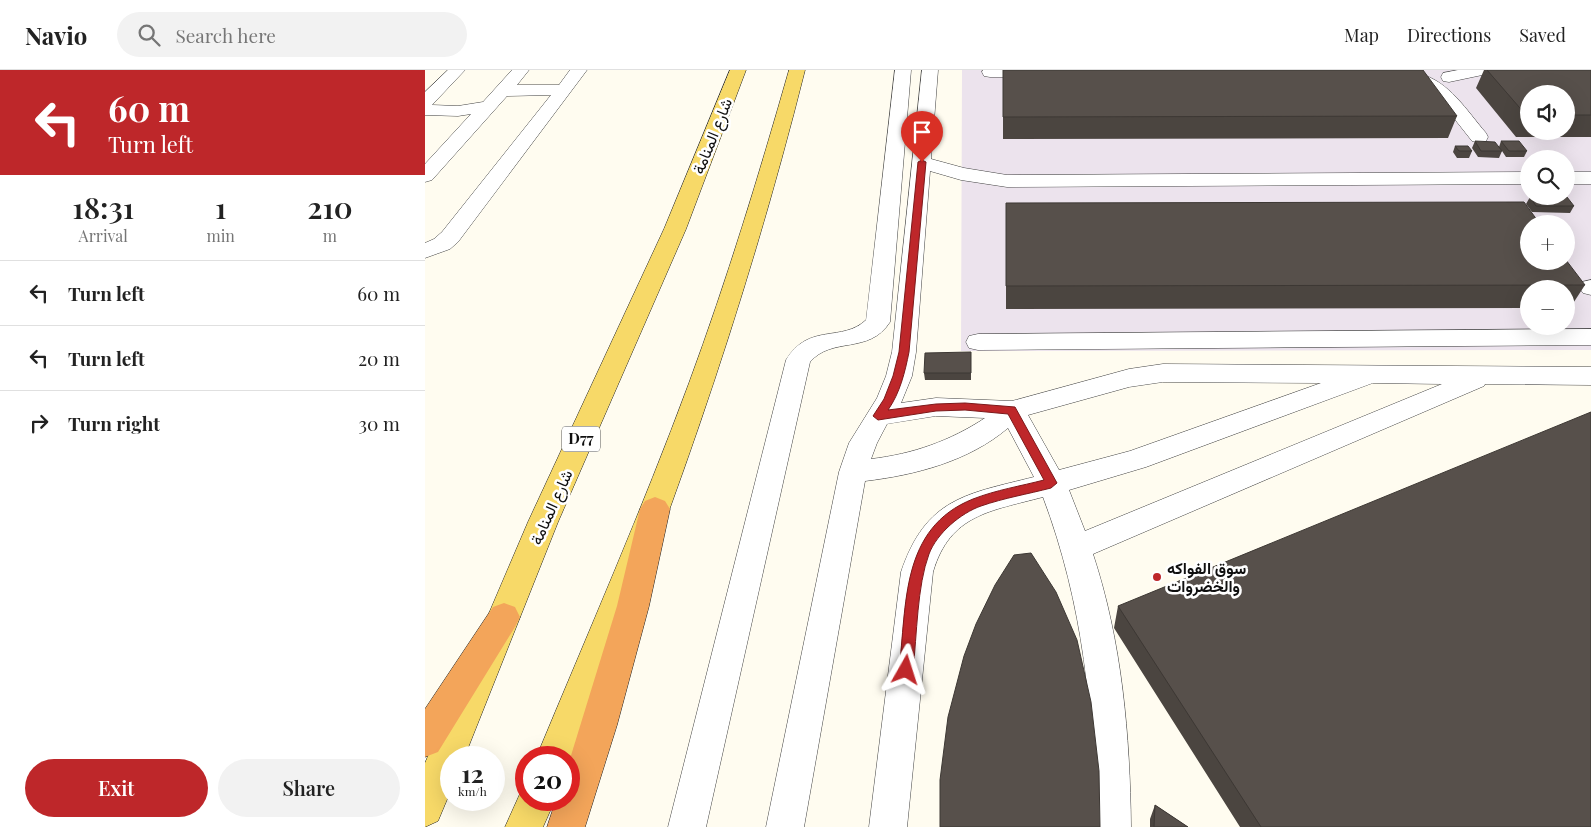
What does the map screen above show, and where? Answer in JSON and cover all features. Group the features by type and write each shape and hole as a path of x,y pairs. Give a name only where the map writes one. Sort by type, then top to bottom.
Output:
{"highway":[{"path":"566,827 599,725 630,616 655,509"},
{"path":"425,740 505,617"}],"main road":[{"name":"شارع المنامة","path":"425,808 543,522 675,229 738,70"},
{"path":"559,746 655,509 721,328 766,186 797,70"},
{"path":"524,827 531,811"}],"lane":[{"path":"425,102 457,70"},
{"path":"687,827 797,360 803,352 813,345 825,340 862,335 872,330 878,322 903,70"},
{"path":"785,827 853,472 863,444 878,416 889,401 899,376 904,352 930,70"},
{"path":"1410,76 1447,80 1481,70"},
{"path":"990,72 1060,72"},
{"path":"1447,80 1479,137"},
{"path":"425,176 511,81 530,89 571,81"},
{"path":"425,251 442,244 450,237 571,81"},
{"path":"425,110 458,111 489,106"},
{"path":"425,120 456,118 475,122"},
{"path":"922,162 971,176 1007,181 1520,178"},
{"path":"1575,178 1591,178"},
{"path":"978,342 1591,337"},
{"path":"878,416 936,407 1012,410 1129,378 1163,373 1591,376"},
{"path":"888,827 917,572 924,550 937,530 955,514 977,503 1136,460 1369,375"},
{"path":"1076,548 1485,376"},
{"path":"853,472 893,468 930,458 965,444 994,427 1012,410"},
{"path":"1012,410 1051,483 1076,548 1091,602 1102,664 1109,733 1112,827"}],"shaded area":[{"path":"962,70 1591,70 1591,350 961,351"}],"building":[{"path":"1003,70 1423,70 1457,116 1003,117"},
{"path":"1487,70 1591,70 1591,115 1575,115 1575,85 1520,85 1520,108"},
{"path":"1475,141 1495,142 1502,151 1481,151"},
{"path":"1501,141 1519,141 1526,150 1520,151 1509,151"},
{"path":"1455,146 1468,146 1472,151 1459,151"},
{"path":"1520,202 1520,205 1526,205 1533,215 1520,215 1520,270 1574,270 1585,285 1575,285 1575,280 1520,280 1520,285 1006,286 1006,203"},
{"path":"1535,205 1574,206 1536,206"},
{"path":"971,352 971,373 924,373 925,353"},
{"path":"1591,412 1591,827 1261,827 1118,606"},
{"path":"1031,553 1056,592 1077,640 1091,702 1099,771 1100,827 940,827 940,780 948,717 964,656 976,624 995,585 1014,555"},
{"path":"1155,805 1188,827 1154,827"}],"place":[{"name":"سوق الفواكه والخضروات","path":"1157,577"}],"route":[{"path":"906,670 917,572 924,550 937,530 955,514 977,503 1051,483 1012,410 936,407 878,416 889,401 899,376 904,352 922,162"}]}
